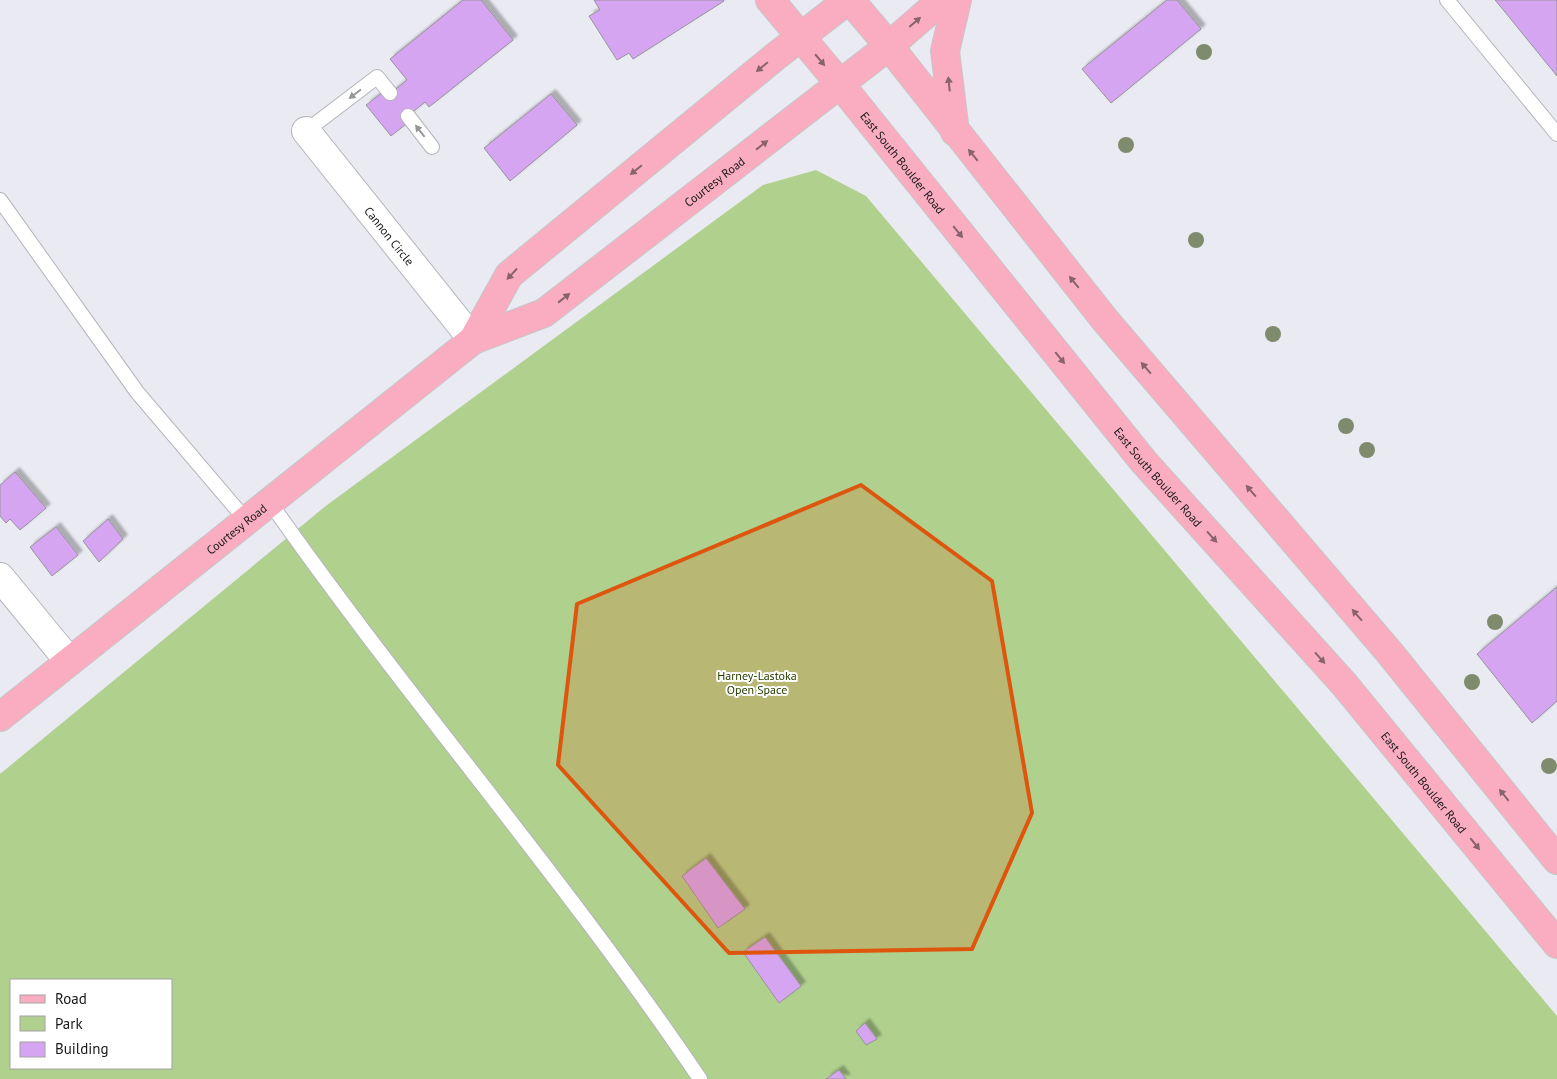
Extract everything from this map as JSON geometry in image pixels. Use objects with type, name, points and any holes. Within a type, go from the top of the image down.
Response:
[{"type":"main road","name":"East South Boulder Road","points":[[770,0],[840,84],[1144,462],[1344,684],[1557,944]]},
{"type":"main road","name":"Courtesy Road","points":[[473,340],[509,275],[800,37],[849,0]]},
{"type":"main road","points":[[849,0],[889,46],[954,132],[1104,320],[1389,652],[1557,860]]},
{"type":"main road","name":"Courtesy Road","points":[[0,717],[473,340],[544,313],[889,46],[942,0]]},
{"type":"main road","points":[[954,132],[946,51],[957,0]]},
{"type":"street","name":"Cannon Circle","points":[[306,131],[473,340]]},
{"type":"street","points":[[0,578],[69,661]]},
{"type":"lane","points":[[1447,0],[1557,134]]},
{"type":"lane","points":[[306,131],[377,77],[390,93]]},
{"type":"lane","points":[[408,116],[432,146]]},
{"type":"lane","points":[[0,200],[137,392],[245,520]]},
{"type":"lane","points":[[269,501],[332,591],[574,904],[668,1030],[700,1079]]},
{"type":"highlighted area","points":[[861,485],[992,581],[1032,813],[972,949],[729,953],[558,765],[577,604]]},
{"type":"green space","name":"Harney-Lastoka Open Space","points":[[816,170],[866,196],[1557,1016],[1557,1079],[0,1079],[0,774],[327,505],[763,185]]},
{"type":"building","points":[[463,0],[481,0],[513,40],[429,107],[425,102],[403,120],[406,124],[391,136],[366,105],[382,93],[386,97],[407,80],[390,59]]},
{"type":"building","points":[[594,0],[724,1],[633,59],[629,53],[617,60],[589,16],[600,10]]},
{"type":"building","points":[[1167,0],[1177,0],[1201,29],[1111,103],[1082,69]]},
{"type":"building","points":[[1495,0],[1557,0],[1557,76],[1505,12]]},
{"type":"building","points":[[551,94],[577,125],[510,181],[484,148]]},
{"type":"building","points":[[15,472],[46,508],[20,530],[10,519],[6,523],[0,516],[0,485]]},
{"type":"building","points":[[108,519],[123,539],[99,562],[83,541]]},
{"type":"building","points":[[56,527],[78,555],[52,576],[30,547]]},
{"type":"building","points":[[1557,587],[1557,701],[1532,723],[1477,654]]},
{"type":"building","points":[[706,858],[745,909],[718,928],[682,876]]},
{"type":"building","points":[[765,937],[801,986],[779,1003],[743,952]]},
{"type":"building","points":[[865,1023],[877,1039],[866,1045],[856,1031]]},
{"type":"building","points":[[839,1070],[846,1079],[826,1079]]}]
